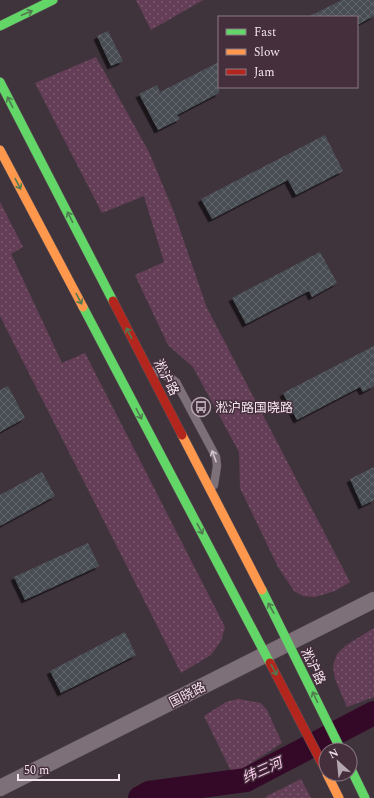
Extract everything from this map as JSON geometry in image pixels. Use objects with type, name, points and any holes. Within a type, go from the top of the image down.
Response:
[{"type":"main road","points":[[0,26],[53,0]]},
{"type":"main road","name":"淞沪路","points":[[0,82],[212,494],[337,742]]},
{"type":"main road","points":[[0,150],[318,754]]},
{"type":"main road","points":[[331,782],[339,798]]},
{"type":"main road","points":[[357,782],[365,798]]},
{"type":"street","name":"国晓路","points":[[0,788],[374,600]]},
{"type":"lane","points":[[147,367],[171,378],[176,382],[216,457],[217,466],[212,494]]},
{"type":"shaded area","points":[[136,0],[203,0],[151,30]]},
{"type":"shaded area","points":[[96,57],[149,152],[173,210],[207,308],[350,582],[335,591],[315,597],[303,596],[294,591],[278,567],[240,488],[239,452],[193,367],[168,345],[135,275],[164,262],[144,196],[102,213],[35,83]]},
{"type":"shaded area","points":[[0,202],[23,247],[11,254],[62,363],[85,353],[225,627],[221,641],[211,655],[181,673],[0,316]]},
{"type":"shaded area","points":[[374,628],[374,697],[347,707],[335,679],[333,666],[337,654],[345,646]]},
{"type":"shaded area","points":[[238,699],[261,703],[267,710],[282,743],[233,775],[204,716],[226,702]]},
{"type":"shaded area","points":[[301,779],[311,798],[265,798],[267,796]]},
{"type":"building","points":[[342,0],[374,0],[374,16],[358,24],[358,16],[310,16]]},
{"type":"building","points":[[108,31],[123,61],[111,66],[97,36]]},
{"type":"building","points":[[218,63],[219,93],[177,115],[180,119],[158,130],[139,94],[157,85],[160,92]]},
{"type":"building","points":[[325,135],[343,171],[296,195],[288,180],[212,219],[201,199]]},
{"type":"building","points":[[320,252],[337,283],[312,297],[309,291],[246,324],[232,298]]},
{"type":"building","points":[[374,346],[374,386],[363,392],[360,387],[297,420],[283,393]]},
{"type":"building","points":[[8,386],[25,418],[0,432],[0,390]]},
{"type":"building","points":[[374,467],[374,500],[362,506],[350,479]]},
{"type":"building","points":[[42,472],[55,496],[0,526],[0,495]]},
{"type":"building","points":[[88,543],[99,566],[25,600],[14,577]]},
{"type":"building","points":[[125,632],[136,655],[61,693],[50,671]]},
{"type":"waterway","name":"纬三河","points":[[140,798],[149,793],[246,780],[374,713]]},
{"type":"traffic: fast","points":[[0,26],[53,0]]},
{"type":"traffic: fast","points":[[0,82],[113,301]]},
{"type":"traffic: fast","points":[[83,307],[270,663]]},
{"type":"traffic: fast","points":[[262,590],[337,742]]},
{"type":"traffic: fast","points":[[357,782],[365,798]]},
{"type":"traffic: slow","points":[[0,150],[83,307]]},
{"type":"traffic: slow","points":[[182,435],[262,590]]},
{"type":"traffic: slow","points":[[331,782],[339,798]]},
{"type":"traffic: jam","points":[[113,301],[182,435]]},
{"type":"traffic: jam","points":[[270,663],[318,756]]},
{"type":"place","name":"淞沪路国晓路","points":[[201,407]]}]
